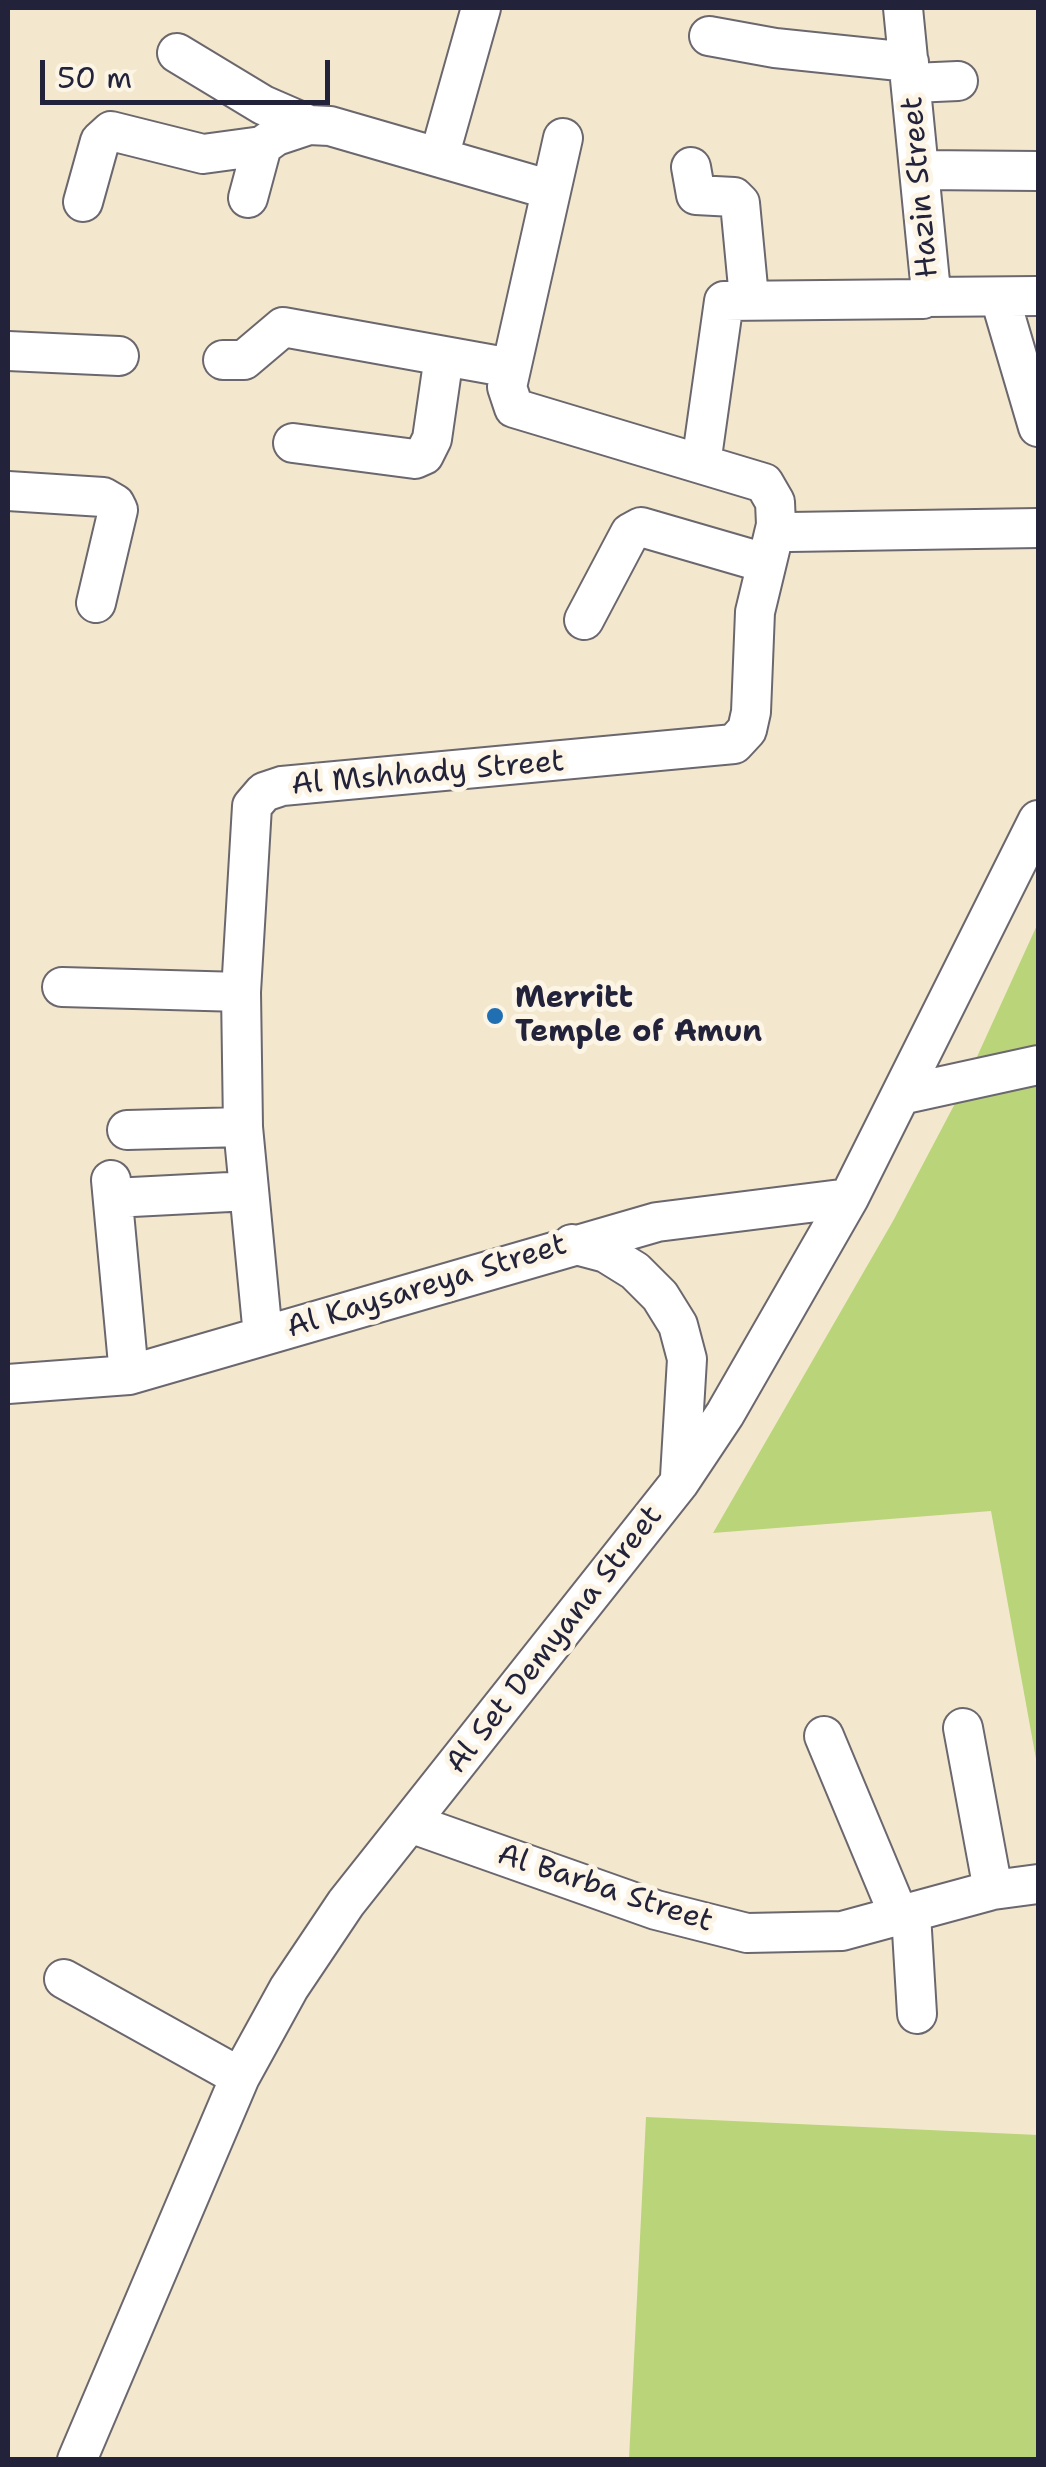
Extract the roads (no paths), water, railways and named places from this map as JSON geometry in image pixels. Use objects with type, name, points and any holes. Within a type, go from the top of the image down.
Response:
[{"type":"street","points":[[439,158],[482,8]]},
{"type":"street","name":"Hazin Street","points":[[700,280],[748,294],[928,297],[931,286],[903,8]]},
{"type":"street","points":[[710,36],[958,81]]},
{"type":"street","points":[[177,54],[263,105],[310,126]]},
{"type":"street","points":[[83,202],[100,140],[111,131],[204,154],[262,146],[276,136],[310,126],[330,126],[551,190]]},
{"type":"street","points":[[563,138],[507,387],[514,408],[764,483],[772,491],[776,525],[790,532],[1038,528]]},
{"type":"street","points":[[248,198],[262,146]]},
{"type":"street","points":[[691,167],[696,195],[734,197],[740,204],[748,294],[730,298],[720,308],[701,464]]},
{"type":"street","points":[[920,170],[1038,172]]},
{"type":"street","points":[[928,297],[1038,296]]},
{"type":"street","points":[[1000,298],[1038,427]]},
{"type":"street","points":[[222,360],[244,360],[284,326],[511,368]]},
{"type":"street","points":[[8,352],[119,356]]},
{"type":"street","points":[[293,443],[416,459],[424,455],[430,448],[444,356]]},
{"type":"street","points":[[10,500],[103,496],[114,504],[118,510],[96,603]]},
{"type":"street","name":"Al Mshhady Street","points":[[263,1336],[243,1126],[241,992],[252,806],[264,792],[282,786],[734,744],[747,730],[751,712],[750,662],[765,563],[776,525]]},
{"type":"street","points":[[584,620],[630,533],[641,528],[765,563]]},
{"type":"street","name":"Al Set Demyana Street","points":[[77,2460],[240,2077],[289,1988],[346,1903],[679,1484],[768,1344],[848,1198],[1038,820]]},
{"type":"street","points":[[62,988],[241,992]]},
{"type":"street","points":[[901,1095],[1038,1065]]},
{"type":"street","points":[[127,1130],[243,1126]]},
{"type":"street","points":[[129,1375],[112,1189],[249,1191]]},
{"type":"street","name":"Al Kaysareya Street","points":[[8,1384],[129,1375],[657,1222],[848,1198]]},
{"type":"street","points":[[572,1244],[606,1253],[636,1271],[660,1296],[678,1326],[687,1359],[679,1484]]},
{"type":"street","points":[[963,1728],[992,1890]]},
{"type":"street","points":[[824,1736],[905,1916],[917,2014]]},
{"type":"street","name":"Al Barba Street","points":[[410,1823],[701,1924],[794,1935],[905,1916],[992,1890],[1038,1884]]},
{"type":"street","points":[[64,1979],[240,2077]]},
{"type":"place","name":"Merritt Temple of Amun","points":[[495,1016]]}]
